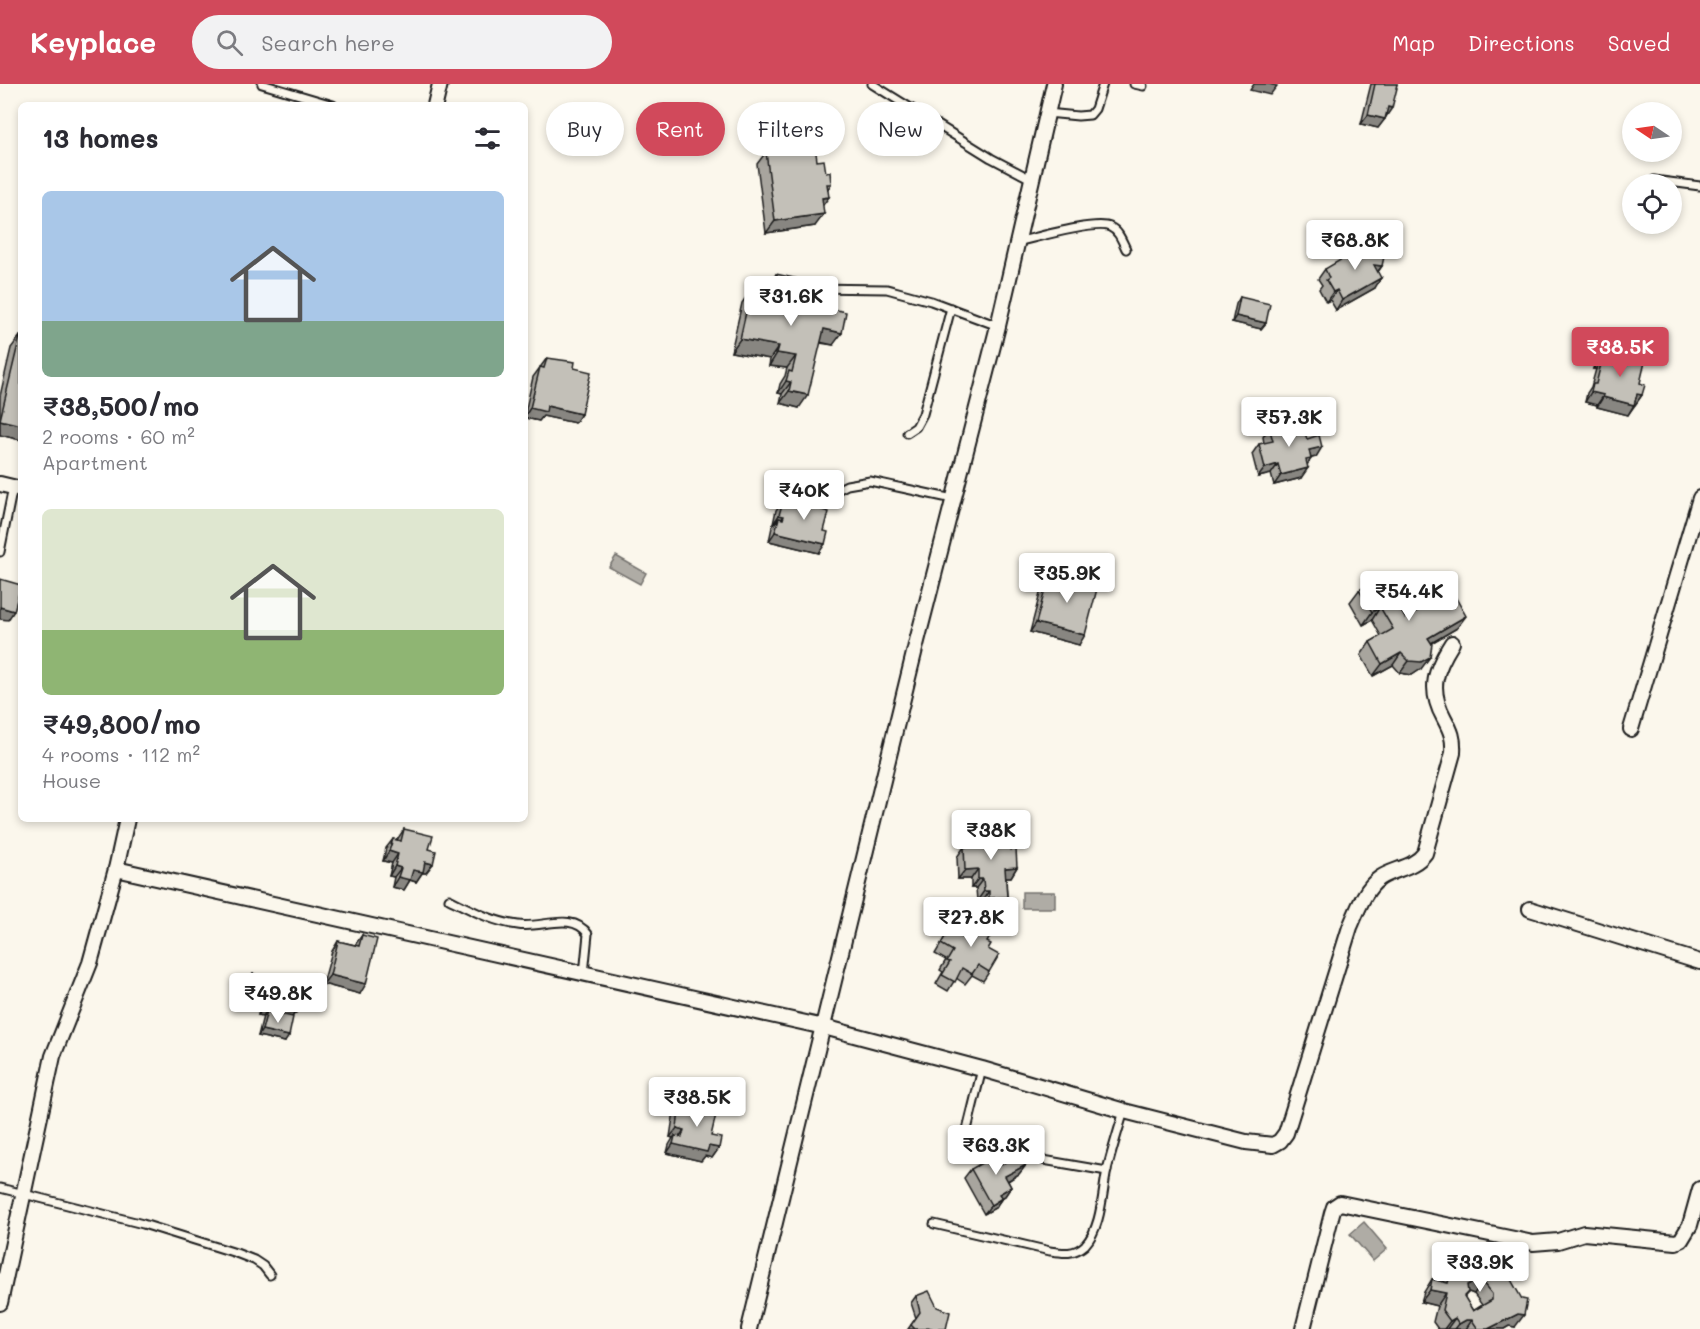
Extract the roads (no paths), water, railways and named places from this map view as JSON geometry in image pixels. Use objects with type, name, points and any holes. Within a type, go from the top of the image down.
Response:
[{"type":"street","points":[[436,102],[440,84]]},
{"type":"street","points":[[749,1329],[953,499],[998,326],[1054,84]]},
{"type":"street","points":[[1631,729],[1700,498]]},
{"type":"street","points":[[116,869],[824,1027],[982,1069],[1124,1111],[1260,1145],[1273,1145],[1280,1141],[1286,1133],[1357,911],[1373,884],[1381,877],[1405,869],[1425,853],[1453,753],[1454,737],[1434,692],[1442,660],[1452,644]]},
{"type":"street","points":[[0,1303],[53,1056],[90,963],[126,822]]},
{"type":"street","points":[[1530,909],[1700,962]]},
{"type":"street","points":[[1303,1329],[1332,1213],[1334,1207],[1340,1203],[1533,1243],[1544,1244],[1584,1233],[1676,1242],[1681,1240],[1690,1225],[1700,1189]]},
{"type":"lane","points":[[262,84],[323,102]]},
{"type":"lane","points":[[872,84],[991,158],[1031,179]]},
{"type":"lane","points":[[1047,113],[1090,115],[1095,109],[1103,84]]},
{"type":"lane","points":[[1134,84],[1143,86]]},
{"type":"lane","points":[[1682,184],[1700,186]]},
{"type":"lane","points":[[1017,242],[1060,231],[1106,225],[1116,231],[1126,249]]},
{"type":"lane","points":[[808,288],[887,289],[904,292],[998,326]]},
{"type":"lane","points":[[907,433],[916,427],[923,414],[951,309]]},
{"type":"lane","points":[[825,496],[847,485],[870,482],[953,499]]},
{"type":"lane","points":[[0,552],[11,487]]},
{"type":"lane","points":[[449,898],[480,915],[500,922],[521,926],[565,921],[576,923],[588,934],[584,974]]},
{"type":"lane","points":[[982,1069],[966,1136],[972,1146],[1107,1171]]},
{"type":"lane","points":[[934,1224],[1068,1254],[1086,1244],[1096,1225],[1107,1171],[1124,1111]]},
{"type":"lane","points":[[0,1188],[143,1224],[236,1253],[254,1260],[270,1275]]}]
